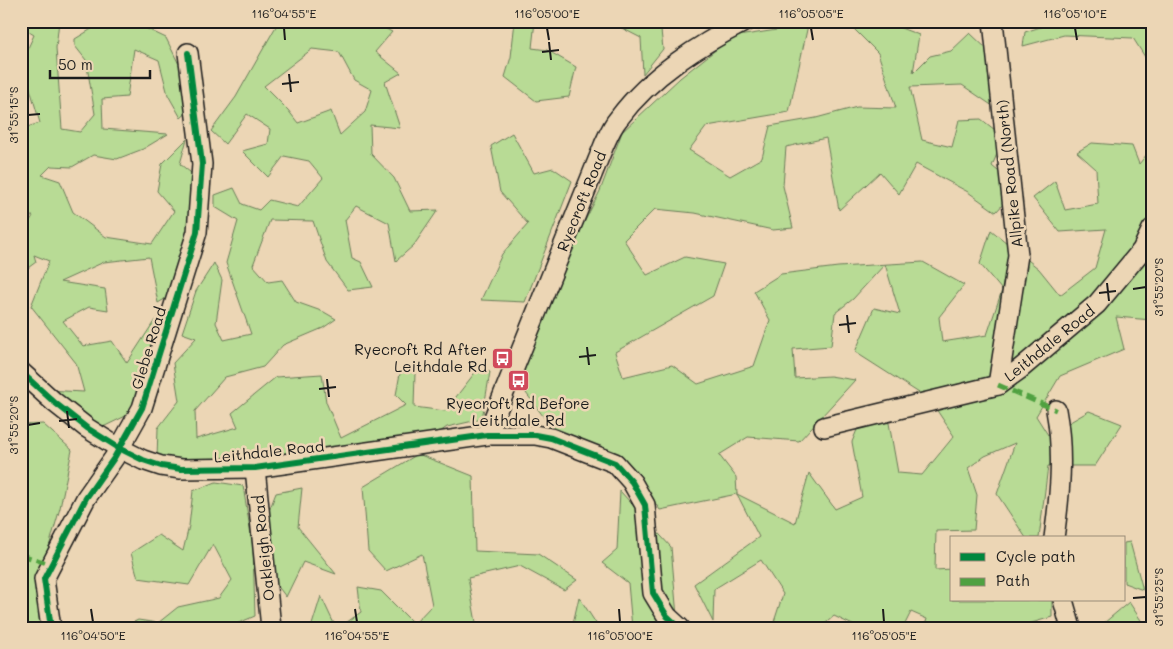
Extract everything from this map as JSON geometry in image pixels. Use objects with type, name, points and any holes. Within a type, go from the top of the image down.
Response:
[{"type":"street","name":"Ryecroft Road","points":[[487,435],[604,145],[617,120],[632,102],[673,66],[696,49],[746,21]]},
{"type":"street","name":"Allpike Road (North)","points":[[993,21],[1018,255],[998,385]]},
{"type":"street","name":"Glebe Road","points":[[51,628],[44,580],[86,498],[119,448],[142,408],[197,232],[202,164],[188,53]]},
{"type":"street","name":"Leithdale Road","points":[[824,427],[998,385],[1020,369],[1097,304],[1142,250],[1152,229]]},
{"type":"street","name":"Leithdale Road","points":[[21,372],[54,402],[87,428],[119,448],[143,460],[161,466],[181,469],[255,468],[487,435],[535,434],[551,438],[615,463],[632,482],[646,505],[653,593],[666,616],[680,628]]},
{"type":"street","points":[[1054,536],[1060,494],[1061,432],[1056,410]]},
{"type":"street","name":"Oakleigh Road","points":[[255,468],[271,628]]},
{"type":"street","points":[[1064,602],[1071,628]]},
{"type":"green space","points":[[21,21],[59,21],[56,48],[62,129],[80,132],[95,114],[86,60],[75,46],[75,39],[103,22],[143,27],[166,38],[198,103],[181,118],[168,95],[159,60],[134,49],[127,97],[102,99],[103,129],[168,134],[143,149],[117,159],[93,155],[72,167],[51,166],[42,175],[60,181],[73,212],[106,237],[152,244],[174,211],[157,191],[162,164],[187,139],[180,164],[201,181],[190,284],[158,303],[149,257],[104,262],[60,282],[105,289],[108,310],[89,307],[63,321],[83,346],[112,341],[127,363],[155,320],[174,306],[138,410],[101,428],[46,390],[84,392],[76,363],[31,306],[49,261],[34,255],[36,262],[21,273],[21,235],[33,216],[21,217],[21,132],[27,127],[40,123],[22,61],[34,35],[21,27]]},
{"type":"green space","points":[[279,21],[371,21],[392,32],[375,52],[401,73],[385,82],[400,128],[370,125],[371,154],[394,178],[410,211],[438,210],[414,245],[396,261],[389,223],[356,206],[345,220],[352,258],[361,262],[373,287],[348,290],[327,262],[313,221],[270,220],[253,265],[268,282],[282,280],[296,302],[324,312],[336,319],[323,328],[283,345],[263,367],[225,377],[195,411],[196,439],[238,427],[232,413],[276,377],[322,374],[326,402],[341,438],[406,405],[396,395],[401,368],[415,373],[414,407],[445,411],[477,370],[490,372],[482,419],[447,427],[434,436],[277,460],[240,454],[204,465],[157,458],[158,428],[179,401],[173,363],[196,338],[182,333],[196,291],[214,263],[222,280],[216,323],[224,340],[251,334],[226,263],[238,221],[215,207],[215,195],[234,188],[242,204],[259,210],[269,200],[298,207],[323,178],[309,161],[284,156],[268,177],[242,151],[268,144],[270,129],[247,114],[225,144],[211,131],[236,97]],"holes":[[[312,49],[339,52],[354,80],[372,90],[365,112],[340,135],[331,111],[298,123],[264,86]]]},
{"type":"green space","points":[[515,21],[535,21],[532,48],[547,50],[576,67],[569,97],[536,101],[505,77],[511,57]]},
{"type":"green space","points":[[608,21],[660,21],[663,49],[643,74],[641,38]]},
{"type":"green space","points":[[875,21],[883,21],[919,35],[913,73],[930,56],[951,51],[970,33],[989,51],[1003,113],[962,85],[910,87],[922,140],[952,147],[959,120],[981,119],[1004,137],[992,166],[1018,188],[996,212],[968,192],[916,164],[899,194],[880,172],[839,210],[826,138],[786,147],[783,186],[793,228],[773,230],[695,213],[655,209],[624,240],[647,275],[685,257],[724,264],[713,296],[615,352],[623,377],[672,365],[698,384],[754,366],[770,320],[754,291],[781,274],[838,267],[885,264],[853,299],[835,313],[831,346],[793,349],[795,378],[830,376],[855,380],[799,441],[748,437],[719,455],[736,477],[737,494],[660,510],[626,462],[580,439],[550,433],[546,420],[526,393],[521,331],[539,312],[600,191],[622,132],[680,78],[732,37],[808,25],[789,112],[707,126],[689,150],[730,176],[762,158],[770,126],[816,118],[857,107],[896,108],[878,53],[854,29]]},
{"type":"green space","points":[[1059,21],[1152,21],[1152,68],[1133,38],[1064,35],[1023,46],[1025,32]]},
{"type":"green space","points":[[512,133],[534,173],[553,168],[572,181],[525,302],[481,300],[502,254],[528,224],[500,192],[491,146]]},
{"type":"green space","points":[[1092,143],[1132,146],[1139,164],[1152,148],[1152,320],[1116,317],[1124,349],[1060,376],[1036,416],[1048,435],[1089,411],[1122,424],[1095,466],[1048,466],[1039,536],[1025,536],[997,494],[1015,443],[985,456],[968,468],[977,495],[974,530],[936,531],[935,570],[950,569],[950,602],[1052,602],[1052,617],[1014,628],[924,628],[927,619],[911,612],[903,628],[859,628],[834,616],[820,628],[772,628],[783,594],[761,560],[714,589],[713,622],[694,584],[759,537],[737,494],[795,523],[809,473],[835,509],[862,497],[852,442],[865,410],[889,423],[898,473],[922,475],[954,436],[930,400],[855,352],[874,308],[900,314],[885,264],[923,262],[964,285],[939,317],[942,342],[987,335],[1002,290],[980,264],[991,230],[1039,269],[1060,295],[1095,268],[1106,229],[1060,232],[1033,198],[1055,181],[1065,210],[1098,204],[1096,169],[1077,152]]},
{"type":"green space","points":[[43,424],[72,450],[60,508],[37,589],[40,628],[21,628],[21,425]]},
{"type":"green space","points":[[418,454],[473,476],[475,551],[538,554],[577,580],[564,590],[520,566],[468,578],[477,628],[339,628],[361,612],[358,587],[381,591],[414,624],[432,605],[422,554],[386,571],[368,551],[363,487]]},
{"type":"green space","points":[[216,482],[243,486],[253,547],[255,616],[227,628],[122,628],[138,620],[158,623],[178,607],[219,598],[232,580],[213,544],[189,585],[138,578],[131,553],[159,535],[183,551],[189,526],[193,491]]},
{"type":"green space","points":[[302,488],[298,527],[336,574],[303,562],[286,597],[264,568],[265,521],[276,493]]},
{"type":"green space","points":[[620,491],[671,547],[678,628],[632,628],[628,583],[602,563],[617,550]]},
{"type":"green space","points":[[1130,542],[1143,590],[1126,584],[1126,543]]},
{"type":"green space","points":[[321,596],[336,628],[311,628]]},
{"type":"green space","points":[[579,597],[599,628],[572,628]]},
{"type":"green space","points":[[1129,602],[1146,628],[1098,628]]},
{"type":"marked path","points":[[998,385],[1056,410]]},
{"type":"marked path","points":[[21,555],[50,564]]},
{"type":"cycle path","points":[[51,628],[44,579],[86,498],[114,458],[142,408],[197,232],[202,164],[188,53]]},
{"type":"cycle path","points":[[21,372],[54,402],[87,428],[119,448],[143,460],[161,466],[181,469],[255,468],[487,435],[535,435],[551,438],[615,463],[632,482],[645,505],[653,593],[667,616],[680,628]]},
{"type":"place","name":"Ryecroft Rd After Leithdale Rd","points":[[503,358]]},
{"type":"place","name":"Ryecroft Rd Before Leithdale Rd","points":[[518,380]]}]
